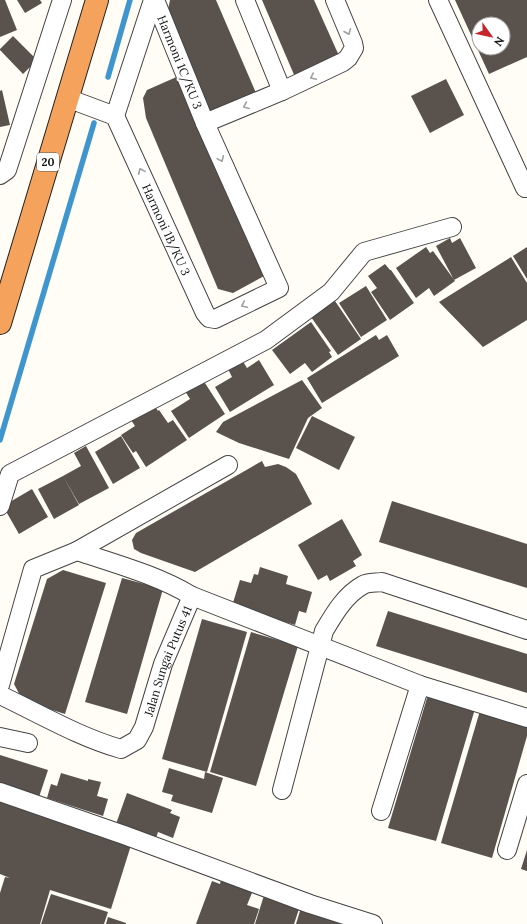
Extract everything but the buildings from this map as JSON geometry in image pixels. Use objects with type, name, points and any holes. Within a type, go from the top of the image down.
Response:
[{"type":"highway","name":"20","points":[[0,323],[97,0]]},
{"type":"street","points":[[0,175],[7,170],[62,0]]},
{"type":"street","points":[[67,98],[116,116],[154,0]]},
{"type":"street","name":"Harmoni 1C/KU 3","points":[[154,0],[205,123],[279,288]]},
{"type":"street","points":[[245,0],[282,91]]},
{"type":"street","points":[[205,123],[282,91],[343,62],[354,48],[335,0]]},
{"type":"street","points":[[438,0],[525,188]]},
{"type":"street","name":"Harmoni 1B/KU 3","points":[[116,116],[205,313],[209,318],[215,319],[279,288]]},
{"type":"street","points":[[0,506],[10,474],[266,340],[331,292],[364,252],[452,227]]},
{"type":"street","points":[[0,685],[33,569],[77,550],[228,465]]},
{"type":"street","points":[[77,550],[169,584],[192,596],[420,685],[527,718]]},
{"type":"street","points":[[282,790],[324,631],[334,614],[347,597],[364,584],[382,582],[527,630]]},
{"type":"street","name":"Jalan Sungai Putus 41","points":[[0,694],[76,732],[121,749],[137,740],[144,726],[163,664],[192,596]]},
{"type":"street","points":[[381,811],[420,685]]},
{"type":"street","points":[[0,737],[28,743]]},
{"type":"street","points":[[507,850],[527,784]]},
{"type":"street","points":[[0,792],[124,835],[310,904],[373,924]]},
{"type":"waterway","points":[[108,77],[130,0]]},
{"type":"waterway","points":[[0,440],[94,123]]}]
